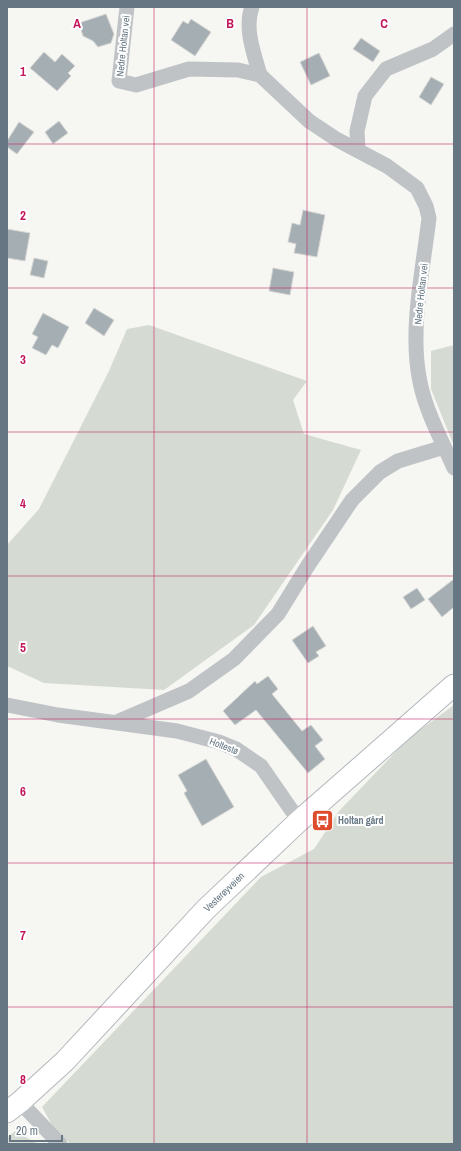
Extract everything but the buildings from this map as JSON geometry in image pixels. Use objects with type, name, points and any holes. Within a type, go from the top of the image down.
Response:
[{"type":"main road","name":"Vesterøyveien","points":[[14,1107],[65,1061],[206,909],[300,821],[454,685]]},
{"type":"street","name":"Nedre Holtan vei","points":[[127,7],[119,80],[136,85],[189,69],[238,70],[260,75],[309,121],[387,166],[417,188],[426,206],[429,218],[418,316],[417,357],[420,382],[427,406],[454,468]]},
{"type":"street","points":[[252,7],[248,16],[252,46],[260,75]]},
{"type":"street","points":[[358,150],[357,131],[365,96],[386,69],[433,49],[454,34]]},
{"type":"street","points":[[117,722],[189,691],[234,659],[278,614],[307,566],[352,500],[380,472],[398,461],[444,447]]},
{"type":"street","name":"Holtestø","points":[[7,705],[58,715],[177,731],[219,742],[236,749],[261,766],[300,821]]},
{"type":"street","points":[[14,1107],[60,1144]]},
{"type":"shaded area","points":[[149,325],[307,381],[293,400],[304,434],[361,450],[333,510],[254,625],[164,690],[44,683],[7,666],[7,545],[39,509],[109,371],[127,329]]},
{"type":"shaded area","points":[[454,345],[454,446],[431,389],[431,351]]},
{"type":"shaded area","points":[[454,705],[454,1144],[70,1144],[52,1125],[42,1107],[261,877],[314,849],[339,811],[409,738]]},
{"type":"shaded area","points":[[15,1131],[38,1144],[7,1144],[7,1138]]},
{"type":"place","name":"Holtan gård","points":[[323,820]]}]
